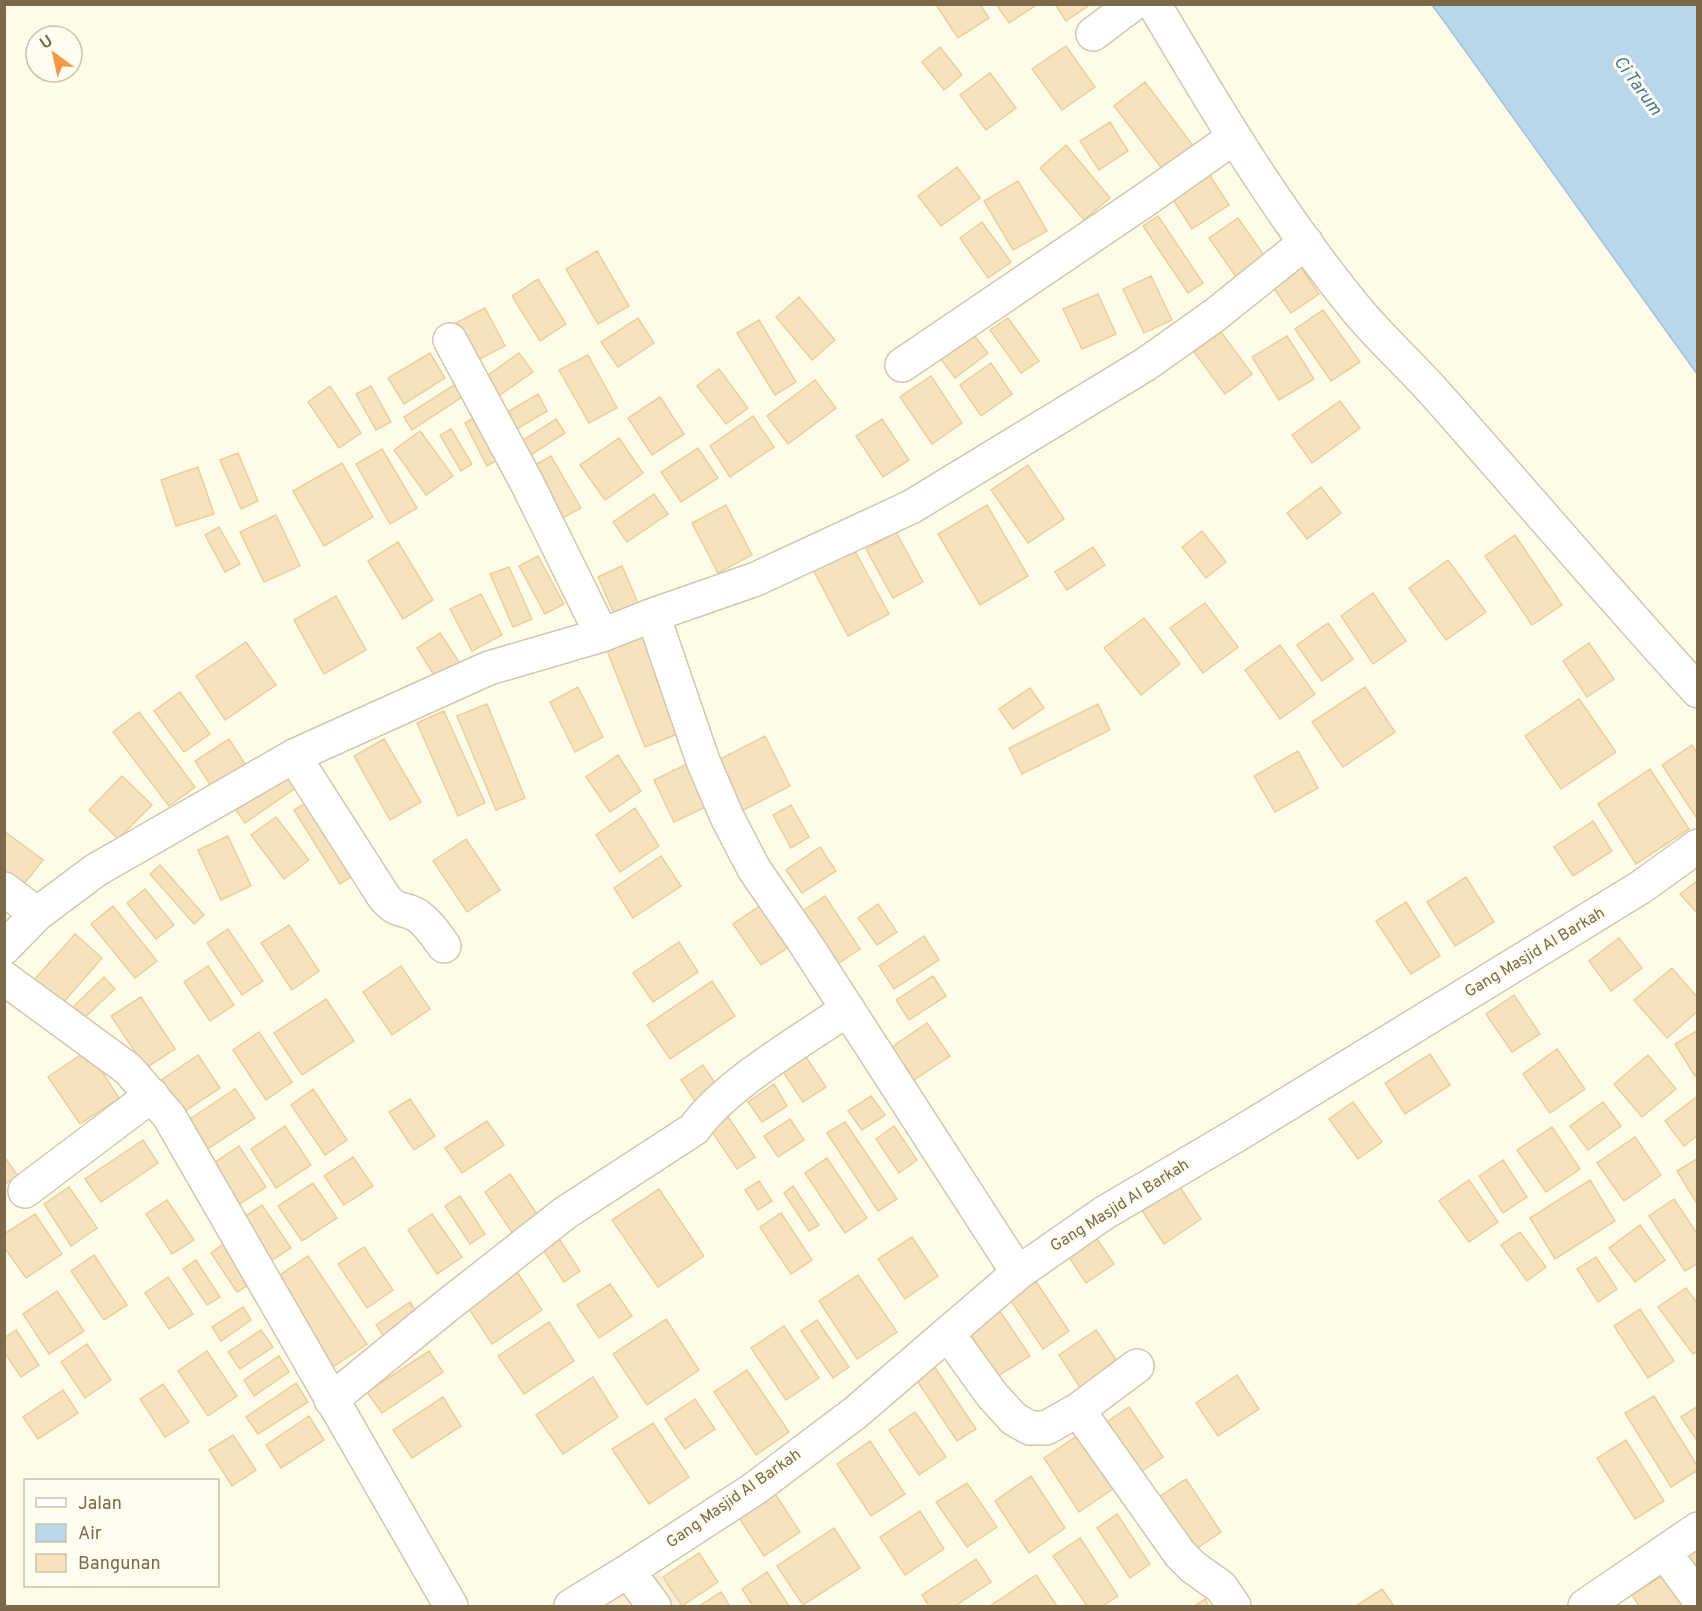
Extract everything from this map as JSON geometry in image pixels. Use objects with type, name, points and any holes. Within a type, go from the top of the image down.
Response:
[{"type":"street","points":[[1093,34],[1133,4]]},
{"type":"street","points":[[1154,4],[1233,138],[1357,310],[1433,392],[1606,591],[1698,691]]},
{"type":"street","points":[[902,365],[1233,138]]},
{"type":"street","points":[[4,948],[37,914],[96,870],[294,756],[489,669],[602,635],[756,579],[911,507],[1146,364],[1215,315],[1306,242]]},
{"type":"street","points":[[450,340],[526,483],[602,635]]},
{"type":"street","points":[[653,615],[703,761],[727,817],[754,869],[848,1009],[1018,1272]]},
{"type":"street","points":[[294,756],[391,906],[420,918],[444,946]]},
{"type":"street","name":"Gang Masjid Al Barkah","points":[[571,1606],[754,1489],[855,1413],[1018,1272],[1104,1213],[1240,1133],[1641,888],[1698,846]]},
{"type":"street","points":[[4,890],[37,914]]},
{"type":"street","points":[[4,978],[128,1069],[169,1116],[451,1606]]},
{"type":"street","points":[[331,1400],[565,1213],[694,1129],[705,1114],[752,1075],[848,1009]]},
{"type":"street","points":[[25,1191],[152,1095]]},
{"type":"street","points":[[948,1334],[992,1395],[1014,1419],[1030,1428],[1046,1428],[1078,1410],[1137,1366]]},
{"type":"street","points":[[1078,1410],[1180,1554],[1193,1567],[1221,1587],[1234,1606]]},
{"type":"street","points":[[1585,1606],[1698,1529]]},
{"type":"street","points":[[1665,1553],[1698,1598]]},
{"type":"street","points":[[628,1571],[654,1606]]},
{"type":"shaded area","points":[[650,1559],[681,1606],[546,1606]]},
{"type":"water","name":"Ci Tarum","points":[[1432,5],[1697,5],[1697,374],[1446,24]]},
{"type":"building","points":[[939,4],[980,4],[989,18],[958,38],[937,6]]},
{"type":"building","points":[[996,4],[1034,4],[1035,6],[1009,23]]},
{"type":"building","points":[[1055,4],[1091,4],[1066,21]]},
{"type":"building","points":[[1066,46],[1095,87],[1062,110],[1032,69]]},
{"type":"building","points":[[940,47],[962,75],[944,90],[922,62]]},
{"type":"building","points":[[990,73],[1016,108],[986,130],[960,95]]},
{"type":"building","points":[[1145,82],[1197,151],[1166,174],[1114,106]]},
{"type":"building","points":[[1110,122],[1128,151],[1099,170],[1080,141]]},
{"type":"building","points":[[1066,145],[1110,198],[1084,220],[1040,168]]},
{"type":"building","points":[[957,167],[980,198],[941,226],[918,196]]},
{"type":"building","points":[[1207,171],[1229,205],[1192,229],[1170,195]]},
{"type":"building","points":[[1018,181],[1047,231],[1013,250],[984,201]]},
{"type":"building","points":[[1158,216],[1203,283],[1188,293],[1143,226]]},
{"type":"building","points":[[1238,218],[1270,264],[1241,284],[1209,238]]},
{"type":"building","points":[[982,222],[1011,262],[988,278],[960,238]]},
{"type":"building","points":[[597,251],[629,306],[598,324],[566,269]]},
{"type":"building","points":[[1298,263],[1319,294],[1291,313],[1270,283]]},
{"type":"building","points":[[1151,276],[1172,320],[1144,333],[1123,289]]},
{"type":"building","points":[[538,279],[566,324],[540,341],[512,296]]},
{"type":"building","points":[[1098,294],[1116,334],[1082,349],[1063,309]]},
{"type":"building","points":[[799,297],[835,340],[812,360],[776,317]]},
{"type":"building","points":[[485,308],[505,346],[472,363],[452,325]]},
{"type":"building","points":[[1323,310],[1360,362],[1331,381],[1295,329]]},
{"type":"building","points":[[638,318],[654,343],[618,367],[601,342]]},
{"type":"building","points":[[1008,318],[1039,361],[1021,373],[990,330]]},
{"type":"building","points":[[759,320],[796,382],[775,395],[737,333]]},
{"type":"building","points":[[970,330],[988,353],[955,378],[937,354]]},
{"type":"building","points":[[1221,332],[1252,374],[1225,394],[1194,352]]},
{"type":"building","points":[[1287,336],[1314,379],[1279,400],[1252,357]]},
{"type":"building","points":[[430,353],[445,378],[404,404],[388,378]]},
{"type":"building","points":[[519,353],[533,372],[490,402],[477,383]]},
{"type":"building","points":[[588,355],[617,408],[589,423],[559,370]]},
{"type":"building","points":[[991,363],[1012,394],[981,416],[960,385]]},
{"type":"building","points":[[719,369],[748,408],[726,424],[697,386]]},
{"type":"building","points":[[931,376],[962,423],[932,444],[900,397]]},
{"type":"building","points":[[815,380],[836,408],[788,444],[767,416]]},
{"type":"building","points":[[454,385],[462,397],[412,430],[404,417]]},
{"type":"building","points":[[330,386],[361,433],[339,448],[308,402]]},
{"type":"building","points":[[371,386],[391,422],[376,430],[356,394]]},
{"type":"building","points":[[538,394],[547,411],[507,435],[497,418]]},
{"type":"building","points":[[660,397],[684,434],[652,455],[628,418]]},
{"type":"building","points":[[1340,401],[1360,428],[1312,463],[1292,435]]},
{"type":"building","points":[[479,415],[501,458],[487,466],[465,423]]},
{"type":"building","points":[[753,416],[774,447],[730,477],[710,446]]},
{"type":"building","points":[[556,419],[565,433],[523,460],[514,446]]},
{"type":"building","points":[[882,419],[909,460],[883,477],[856,436]]},
{"type":"building","points":[[451,429],[472,464],[461,471],[440,435]]},
{"type":"building","points":[[420,431],[453,476],[426,495],[394,450]]},
{"type":"building","points":[[619,438],[643,473],[605,500],[580,465]]},
{"type":"building","points":[[698,448],[718,478],[681,502],[661,472]]},
{"type":"building","points":[[382,449],[417,508],[390,524],[356,464]]},
{"type":"building","points":[[238,453],[258,501],[241,509],[220,460]]},
{"type":"building","points":[[551,456],[581,508],[555,522],[526,470]]},
{"type":"building","points":[[342,463],[373,517],[324,546],[293,491]]},
{"type":"building","points":[[1028,465],[1064,519],[1028,543],[991,490]]},
{"type":"building","points":[[198,467],[214,514],[176,526],[161,480]]},
{"type":"building","points":[[1321,487],[1341,513],[1307,539],[1287,513]]},
{"type":"building","points":[[654,494],[668,514],[627,542],[613,522]]},
{"type":"building","points":[[726,505],[752,555],[718,573],[692,523]]},
{"type":"building","points":[[987,505],[1028,576],[980,605],[938,534]]},
{"type":"building","points":[[276,515],[300,566],[264,582],[240,532]]},
{"type":"building","points":[[219,527],[240,564],[225,572],[205,535]]},
{"type":"building","points":[[1202,531],[1226,562],[1206,578],[1182,547]]},
{"type":"building","points":[[896,532],[923,582],[893,598],[866,549]]},
{"type":"building","points":[[1515,535],[1562,605],[1532,625],[1485,556]]},
{"type":"building","points":[[848,538],[889,614],[848,636],[808,560]]},
{"type":"building","points":[[398,542],[433,600],[403,619],[368,561]]},
{"type":"building","points":[[1093,547],[1105,565],[1067,590],[1055,572]]},
{"type":"building","points":[[538,556],[564,604],[545,614],[519,566]]},
{"type":"building","points":[[1448,560],[1486,612],[1446,640],[1409,588]]},
{"type":"building","points":[[622,566],[639,605],[615,616],[598,577]]},
{"type":"building","points":[[509,567],[532,619],[513,627],[490,574]]},
{"type":"building","points":[[1373,593],[1406,641],[1373,664],[1341,616]]},
{"type":"building","points":[[481,594],[502,635],[472,651],[450,609]]},
{"type":"building","points":[[336,596],[366,650],[324,674],[294,620]]},
{"type":"building","points":[[1205,603],[1238,647],[1203,673],[1170,628]]},
{"type":"building","points":[[1144,618],[1180,664],[1141,695],[1104,648]]},
{"type":"building","points":[[1328,623],[1353,659],[1322,681],[1297,645]]},
{"type":"building","points":[[651,630],[690,729],[645,747],[606,648]]},
{"type":"building","points":[[440,633],[461,665],[437,680],[417,648]]},
{"type":"building","points":[[246,642],[276,685],[225,720],[196,676]]},
{"type":"building","points":[[1589,643],[1614,679],[1587,697],[1563,661]]},
{"type":"building","points":[[1280,645],[1315,694],[1280,719],[1245,670]]},
{"type":"building","points":[[578,687],[603,737],[575,752],[550,702]]},
{"type":"building","points":[[1365,687],[1395,732],[1343,767],[1312,722]]},
{"type":"building","points":[[1030,688],[1044,708],[1013,729],[999,709]]},
{"type":"building","points":[[180,692],[210,734],[184,752],[154,711]]},
{"type":"building","points":[[1579,699],[1616,752],[1561,789],[1525,736]]},
{"type":"building","points":[[487,704],[525,798],[496,810],[457,716]]},
{"type":"building","points":[[1098,704],[1110,730],[1022,774],[1009,748]]},
{"type":"building","points":[[444,711],[485,803],[458,816],[417,723]]},
{"type":"building","points":[[139,712],[195,787],[169,806],[113,732]]},
{"type":"building","points":[[765,736],[790,786],[732,816],[707,766]]},
{"type":"building","points":[[229,739],[247,767],[213,789],[195,761]]},
{"type":"building","points":[[384,739],[421,802],[390,820],[354,756]]},
{"type":"building","points":[[1692,745],[1698,754],[1698,820],[1662,765]]},
{"type":"building","points":[[1298,751],[1318,788],[1275,812],[1254,776]]},
{"type":"building","points":[[618,755],[641,791],[610,812],[586,777]]},
{"type":"building","points":[[290,763],[304,782],[245,823],[232,804]]},
{"type":"building","points":[[689,763],[708,806],[674,822],[654,780]]},
{"type":"building","points":[[1650,769],[1689,829],[1636,864],[1598,804]]},
{"type":"building","points":[[122,776],[152,805],[118,839],[89,810]]},
{"type":"building","points":[[314,798],[360,871],[340,884],[294,810]]},
{"type":"building","points":[[791,805],[809,837],[791,848],[773,815]]},
{"type":"building","points":[[635,808],[659,846],[620,872],[596,835]]},
{"type":"building","points":[[276,817],[309,860],[284,879],[251,835]]},
{"type":"building","points":[[1593,821],[1612,851],[1573,876],[1554,847]]},
{"type":"building","points":[[4,831],[43,860],[21,888],[4,875]]},
{"type":"building","points":[[228,836],[251,886],[221,900],[198,850]]},
{"type":"building","points":[[466,839],[500,890],[467,912],[433,861]]},
{"type":"building","points":[[820,847],[836,871],[802,893],[786,870]]},
{"type":"building","points":[[661,856],[681,886],[633,918],[614,888]]},
{"type":"building","points":[[160,865],[204,915],[194,924],[150,874]]},
{"type":"building","points":[[1466,877],[1494,922],[1455,946],[1427,902]]},
{"type":"building","points":[[1698,880],[1698,914],[1680,894]]},
{"type":"building","points":[[145,889],[174,925],[156,939],[127,903]]},
{"type":"building","points":[[825,896],[860,949],[836,965],[801,912]]},
{"type":"building","points":[[1406,902],[1440,956],[1411,974],[1376,921]]},
{"type":"building","points":[[764,903],[792,945],[761,965],[733,924]]},
{"type":"building","points":[[878,904],[897,932],[877,945],[858,918]]},
{"type":"building","points":[[113,906],[157,961],[135,978],[91,924]]},
{"type":"building","points":[[289,925],[319,971],[292,990],[261,943]]},
{"type":"building","points":[[228,929],[263,981],[242,995],[207,943]]},
{"type":"building","points":[[75,934],[102,958],[62,1004],[34,980]]},
{"type":"building","points":[[924,936],[939,960],[894,989],[879,966]]},
{"type":"building","points":[[1619,938],[1642,968],[1611,991],[1589,961]]},
{"type":"building","points":[[679,942],[698,972],[653,1002],[633,973]]},
{"type":"building","points":[[208,966],[234,1005],[210,1021],[184,982]]},
{"type":"building","points":[[401,966],[430,1009],[392,1035],[363,992]]},
{"type":"building","points":[[1672,968],[1698,998],[1698,1011],[1667,1038],[1634,1000]]},
{"type":"building","points":[[933,976],[946,996],[909,1020],[896,1000]]},
{"type":"building","points":[[104,977],[115,989],[83,1019],[72,1008]]},
{"type":"building","points":[[712,981],[735,1016],[670,1059],[647,1025]]},
{"type":"building","points":[[1514,995],[1540,1034],[1512,1052],[1486,1014]]},
{"type":"building","points":[[141,997],[175,1049],[146,1068],[111,1016]]},
{"type":"building","points":[[326,999],[354,1041],[302,1075],[274,1033]]},
{"type":"building","points":[[927,1023],[950,1056],[911,1082],[889,1049]]},
{"type":"building","points":[[1698,1030],[1698,1075],[1695,1076],[1675,1044]]},
{"type":"building","points":[[259,1032],[292,1082],[266,1100],[233,1050]]},
{"type":"building","points":[[800,1048],[826,1087],[803,1102],[777,1063]]},
{"type":"building","points":[[1557,1049],[1585,1089],[1550,1113],[1523,1074]]},
{"type":"building","points":[[88,1050],[119,1098],[80,1124],[48,1077]]},
{"type":"building","points":[[1430,1054],[1450,1085],[1405,1114],[1385,1083]]},
{"type":"building","points":[[198,1055],[220,1088],[182,1113],[160,1081]]},
{"type":"building","points":[[1648,1055],[1676,1089],[1642,1117],[1614,1084]]},
{"type":"building","points":[[703,1065],[717,1086],[695,1101],[681,1080]]},
{"type":"building","points":[[774,1084],[787,1106],[762,1122],[748,1102]]},
{"type":"building","points":[[235,1089],[255,1118],[203,1152],[184,1123]]},
{"type":"building","points":[[313,1089],[347,1140],[325,1155],[291,1105]]},
{"type":"building","points":[[871,1096],[885,1115],[862,1130],[848,1111]]},
{"type":"building","points":[[1698,1096],[1698,1135],[1684,1146],[1665,1121]]},
{"type":"building","points":[[410,1099],[435,1136],[414,1150],[389,1112]]},
{"type":"building","points":[[1353,1102],[1382,1142],[1358,1159],[1329,1119]]},
{"type":"building","points":[[1603,1102],[1621,1126],[1588,1150],[1570,1126]]},
{"type":"building","points":[[722,1108],[755,1157],[737,1169],[704,1120]]},
{"type":"building","points":[[790,1119],[804,1140],[778,1157],[764,1136]]},
{"type":"building","points":[[487,1121],[504,1145],[462,1173],[445,1148]]},
{"type":"building","points":[[845,1122],[897,1199],[878,1211],[827,1133]]},
{"type":"building","points":[[285,1126],[311,1165],[276,1188],[251,1149]]},
{"type":"building","points":[[894,1126],[917,1160],[899,1173],[876,1139]]},
{"type":"building","points":[[1552,1127],[1580,1169],[1546,1192],[1517,1150]]},
{"type":"building","points":[[1635,1137],[1661,1175],[1624,1201],[1597,1163]]},
{"type":"building","points":[[143,1140],[158,1163],[101,1202],[85,1179]]},
{"type":"building","points":[[239,1146],[266,1187],[235,1207],[208,1167]]},
{"type":"building","points":[[4,1156],[18,1176],[4,1185]]},
{"type":"building","points":[[353,1157],[373,1186],[344,1205],[324,1176]]},
{"type":"building","points":[[827,1158],[867,1218],[845,1233],[805,1173]]},
{"type":"building","points":[[1698,1158],[1698,1205],[1677,1171]]},
{"type":"building","points":[[1503,1160],[1527,1197],[1503,1213],[1479,1176]]},
{"type":"building","points":[[510,1174],[539,1217],[513,1234],[485,1192]]},
{"type":"building","points":[[1174,1178],[1201,1219],[1164,1244],[1137,1203]]},
{"type":"building","points":[[1469,1180],[1498,1222],[1469,1242],[1439,1201]]},
{"type":"building","points":[[1590,1180],[1615,1221],[1555,1259],[1530,1218]]},
{"type":"building","points":[[759,1181],[772,1201],[758,1210],[745,1190]]},
{"type":"building","points":[[313,1183],[337,1218],[302,1241],[278,1206]]},
{"type":"building","points":[[793,1186],[819,1225],[809,1231],[784,1193]]},
{"type":"building","points":[[69,1187],[97,1228],[71,1246],[44,1204]]},
{"type":"building","points":[[659,1189],[704,1256],[658,1287],[612,1220]]},
{"type":"building","points":[[460,1196],[485,1234],[470,1244],[445,1206]]},
{"type":"building","points":[[1674,1199],[1698,1235],[1698,1263],[1685,1271],[1649,1216]]},
{"type":"building","points":[[167,1200],[194,1240],[172,1254],[146,1214]]},
{"type":"building","points":[[262,1205],[291,1248],[263,1266],[235,1223]]},
{"type":"building","points":[[781,1213],[812,1260],[791,1274],[760,1227]]},
{"type":"building","points":[[35,1214],[62,1254],[26,1278],[4,1247],[4,1234]]},
{"type":"building","points":[[432,1214],[462,1257],[437,1274],[408,1230]]},
{"type":"building","points":[[1640,1225],[1665,1260],[1635,1282],[1609,1248]]},
{"type":"building","points":[[554,1231],[580,1271],[564,1282],[538,1242]]},
{"type":"building","points":[[1520,1232],[1546,1267],[1527,1281],[1501,1245]]},
{"type":"building","points":[[1093,1233],[1114,1264],[1086,1283],[1065,1251]]},
{"type":"building","points":[[912,1237],[938,1276],[905,1299],[878,1259]]},
{"type":"building","points":[[223,1244],[250,1284],[237,1292],[211,1253]]},
{"type":"building","points":[[364,1247],[393,1290],[367,1308],[338,1264]]},
{"type":"building","points":[[94,1255],[127,1305],[104,1320],[71,1271]]},
{"type":"building","points":[[308,1256],[367,1344],[327,1371],[268,1283]]},
{"type":"building","points":[[1596,1257],[1617,1289],[1598,1302],[1577,1269]]},
{"type":"building","points":[[196,1260],[220,1297],[207,1305],[183,1269]]},
{"type":"building","points":[[513,1266],[542,1310],[492,1344],[463,1300]]},
{"type":"building","points":[[858,1275],[897,1332],[857,1359],[819,1301]]},
{"type":"building","points":[[168,1277],[193,1314],[169,1329],[145,1293]]},
{"type":"building","points":[[1033,1277],[1069,1331],[1043,1349],[1007,1295]]},
{"type":"building","points":[[610,1284],[632,1316],[599,1338],[577,1305]]},
{"type":"building","points":[[1686,1288],[1698,1304],[1698,1351],[1693,1354],[1658,1307]]},
{"type":"building","points":[[57,1291],[84,1331],[49,1354],[23,1314]]},
{"type":"building","points":[[410,1302],[421,1320],[388,1342],[376,1325]]},
{"type":"building","points":[[243,1307],[251,1320],[221,1341],[212,1327]]},
{"type":"building","points":[[997,1307],[1030,1356],[998,1376],[966,1328]]},
{"type":"building","points":[[1640,1309],[1674,1361],[1648,1378],[1614,1326]]},
{"type":"building","points":[[666,1319],[699,1370],[647,1405],[613,1354]]},
{"type":"building","points":[[817,1320],[849,1367],[833,1378],[801,1331]]},
{"type":"building","points":[[549,1322],[574,1361],[524,1394],[498,1356]]},
{"type":"building","points":[[784,1326],[819,1378],[786,1400],[751,1348]]},
{"type":"building","points":[[16,1330],[39,1365],[21,1377],[4,1352],[4,1338]]},
{"type":"building","points":[[261,1330],[273,1347],[240,1369],[228,1352]]},
{"type":"building","points":[[1096,1330],[1119,1364],[1081,1389],[1059,1355]]},
{"type":"building","points":[[87,1344],[111,1380],[85,1398],[61,1362]]},
{"type":"building","points":[[207,1351],[237,1396],[208,1416],[178,1371]]},
{"type":"building","points":[[429,1351],[443,1372],[382,1413],[367,1392]]},
{"type":"building","points":[[279,1356],[289,1372],[254,1396],[244,1380]]},
{"type":"building","points":[[932,1363],[976,1429],[957,1441],[914,1376]]},
{"type":"building","points":[[747,1370],[789,1432],[756,1455],[714,1392]]},
{"type":"building","points":[[1237,1375],[1259,1409],[1218,1436],[1196,1403]]},
{"type":"building","points":[[593,1377],[618,1417],[563,1454],[536,1415]]},
{"type":"building","points":[[296,1383],[308,1402],[258,1434],[246,1417]]},
{"type":"building","points":[[163,1384],[189,1422],[165,1437],[140,1399]]},
{"type":"building","points":[[63,1390],[78,1413],[38,1439],[23,1417]]},
{"type":"building","points":[[1654,1396],[1698,1467],[1698,1470],[1671,1487],[1625,1413]]},
{"type":"building","points":[[443,1397],[461,1426],[412,1458],[393,1430]]},
{"type":"building","points":[[695,1399],[715,1429],[685,1449],[665,1419]]},
{"type":"building","points":[[1698,1406],[1698,1442],[1681,1417]]},
{"type":"building","points":[[1129,1407],[1163,1457],[1136,1475],[1102,1425]]},
{"type":"building","points":[[915,1412],[946,1457],[919,1475],[889,1430]]},
{"type":"building","points":[[309,1416],[324,1440],[281,1468],[266,1445]]},
{"type":"building","points":[[653,1423],[689,1477],[649,1504],[612,1449]]},
{"type":"building","points":[[233,1435],[256,1470],[232,1486],[209,1450]]},
{"type":"building","points":[[1077,1436],[1113,1489],[1079,1512],[1044,1458]]},
{"type":"building","points":[[1626,1440],[1664,1501],[1635,1519],[1597,1458]]},
{"type":"building","points":[[870,1441],[905,1494],[871,1516],[837,1464]]},
{"type":"building","points":[[1031,1476],[1065,1528],[1029,1553],[995,1501]]},
{"type":"building","points":[[1186,1479],[1221,1532],[1187,1555],[1151,1502]]},
{"type":"building","points":[[967,1483],[997,1527],[967,1547],[936,1502]]},
{"type":"building","points":[[770,1486],[800,1532],[764,1556],[734,1510]]},
{"type":"building","points":[[920,1511],[944,1549],[905,1575],[880,1537]]},
{"type":"building","points":[[1117,1514],[1150,1564],[1130,1578],[1097,1528]]},
{"type":"building","points":[[834,1528],[860,1568],[803,1605],[777,1566]]},
{"type":"building","points":[[1080,1538],[1118,1596],[1103,1606],[1087,1606],[1053,1556]]},
{"type":"building","points":[[1698,1547],[1698,1572],[1686,1554]]},
{"type":"building","points":[[699,1553],[718,1582],[682,1606],[663,1577]]},
{"type":"building","points":[[976,1559],[991,1582],[955,1606],[929,1606],[922,1595]]},
{"type":"building","points":[[767,1572],[789,1606],[753,1606],[742,1589]]},
{"type":"building","points":[[1036,1575],[1057,1606],[990,1606]]},
{"type":"building","points":[[1663,1575],[1684,1606],[1639,1606],[1632,1595]]},
{"type":"building","points":[[1382,1589],[1394,1606],[1356,1606]]},
{"type":"building","points":[[721,1592],[730,1606],[699,1606]]},
{"type":"building","points":[[1205,1599],[1209,1606],[1194,1606]]}]
